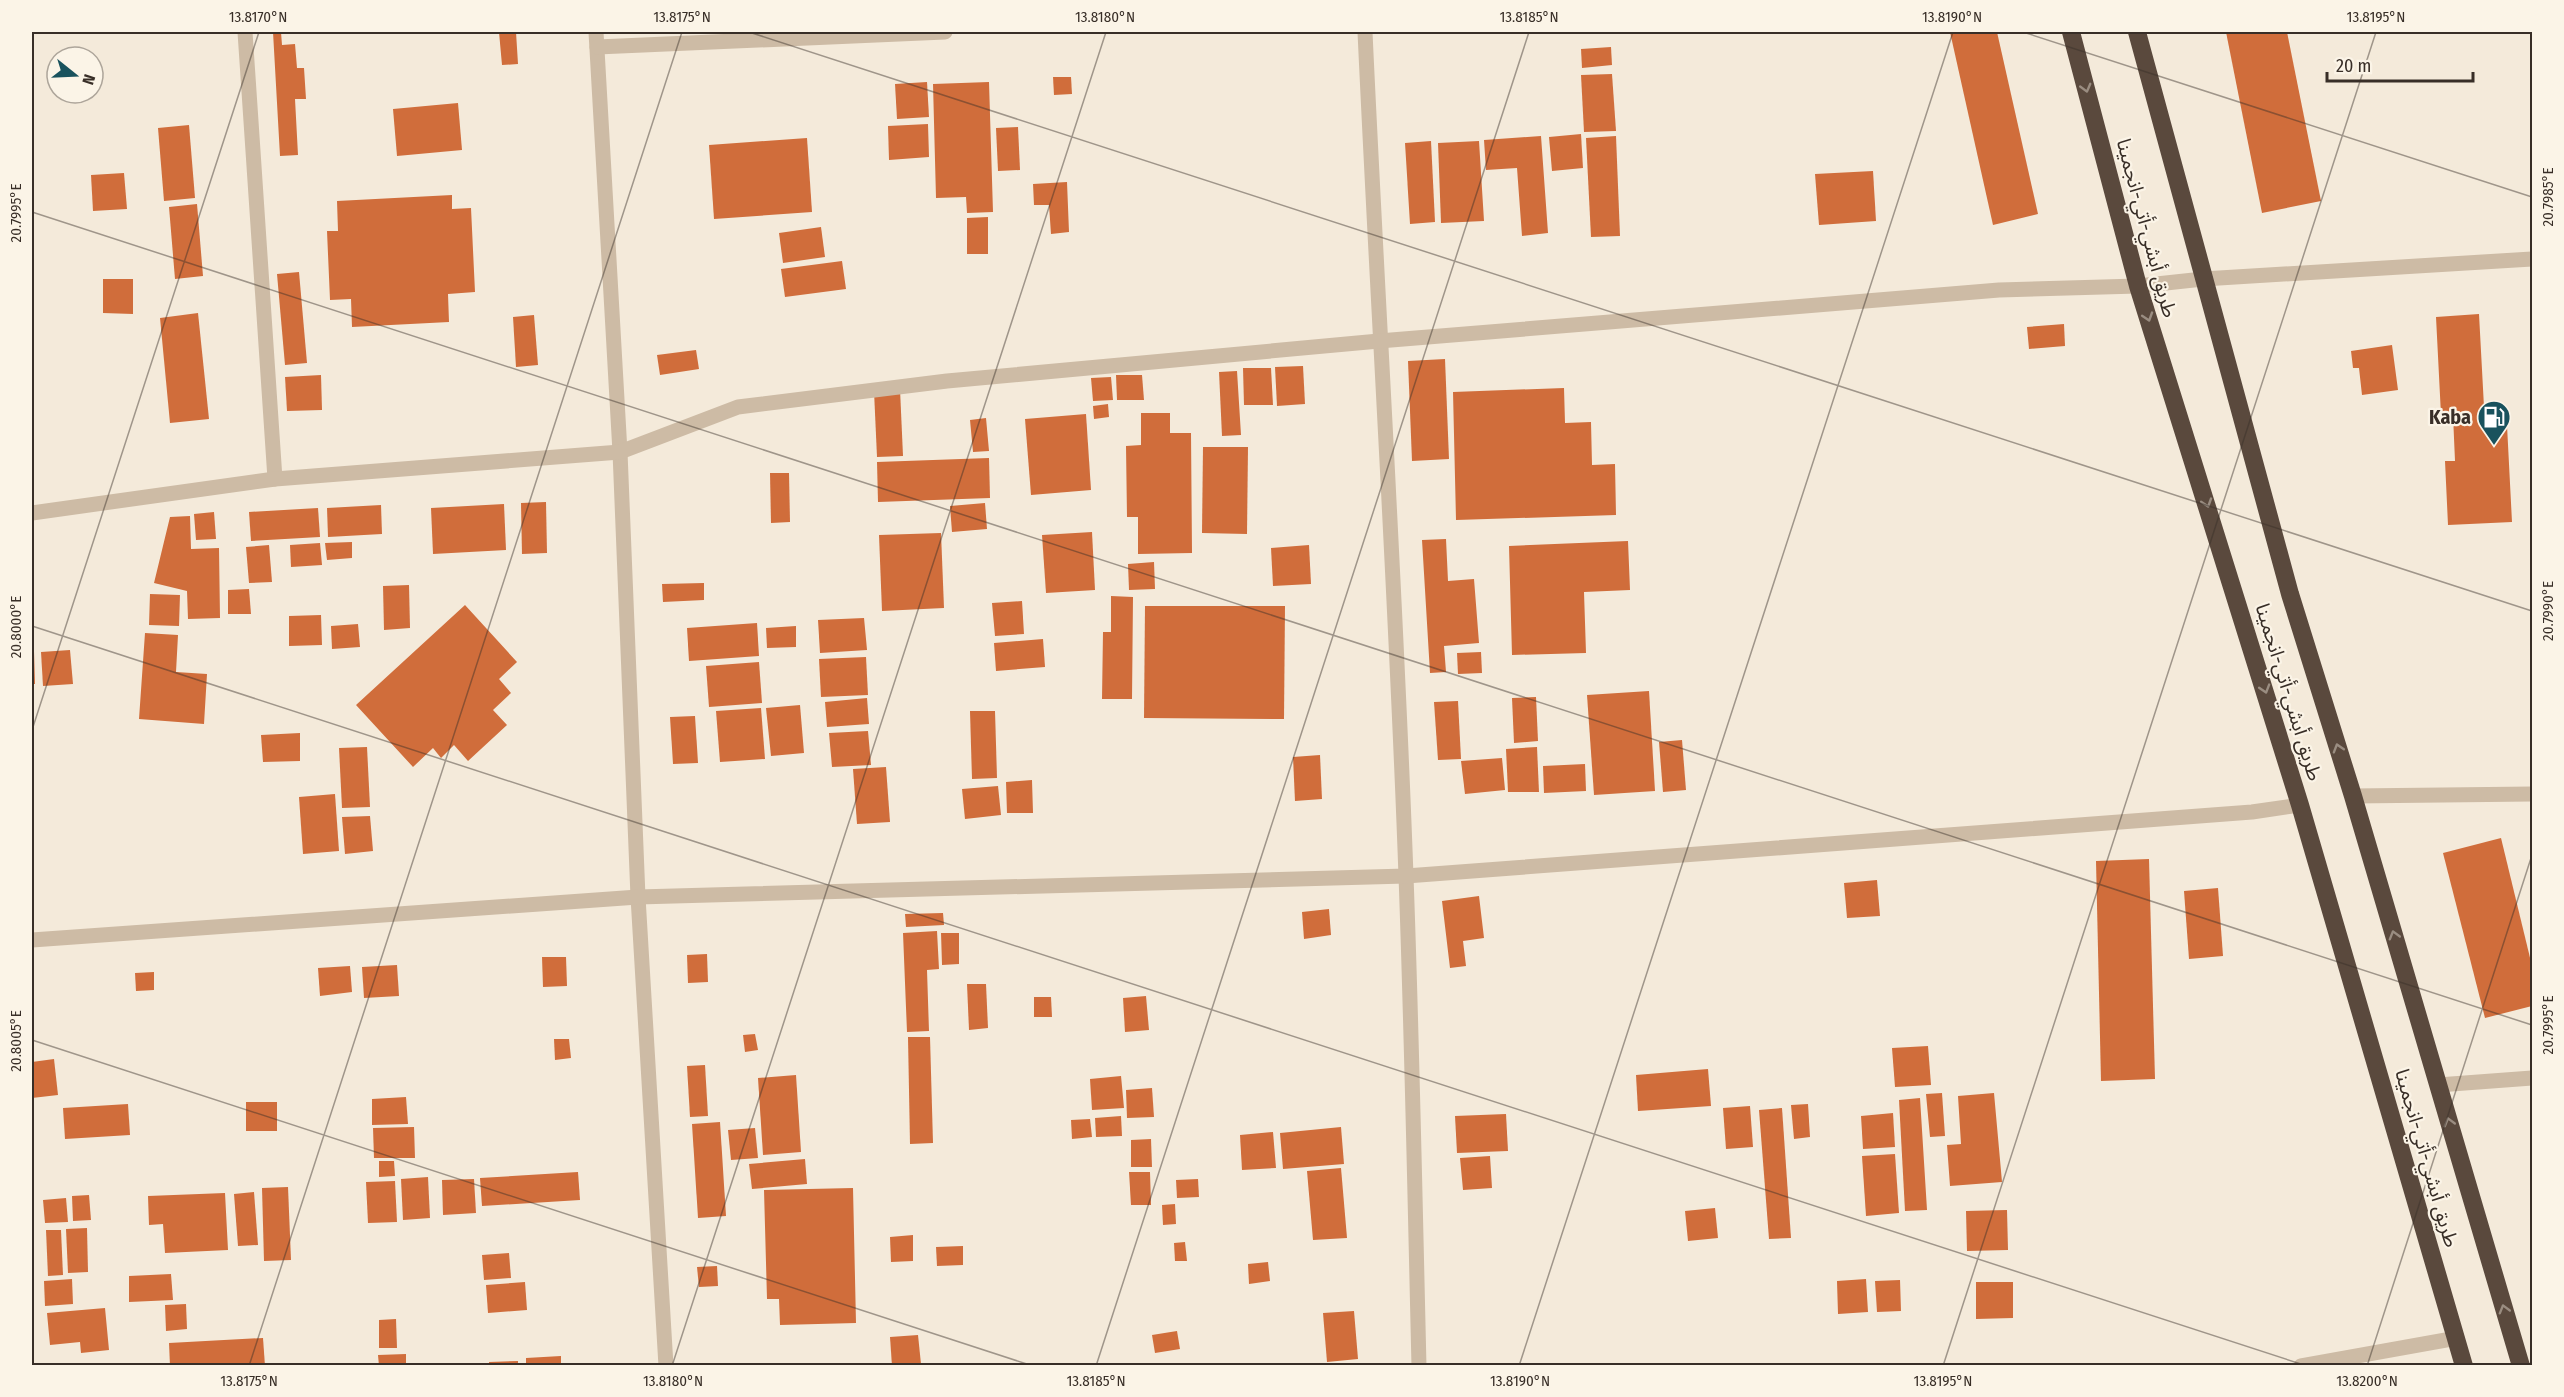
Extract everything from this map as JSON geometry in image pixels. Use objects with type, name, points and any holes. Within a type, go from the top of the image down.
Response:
[{"type":"highway","name":"طريق أبشي-أتي-انجمينا","points":[[2071,32],[2138,286],[2300,804],[2464,1365]]},
{"type":"highway","points":[[2138,32],[2290,594],[2353,796],[2520,1365]]},
{"type":"street","points":[[246,32],[275,479]]},
{"type":"street","points":[[666,1365],[638,897],[620,452],[597,39],[945,32]]},
{"type":"street","points":[[1365,32],[1379,340],[1386,426],[1406,876],[1419,1365]]},
{"type":"street","points":[[32,513],[275,479],[620,452],[738,407],[946,381],[1379,340],[1999,290],[2138,286],[2203,279],[2532,259]]},
{"type":"street","points":[[2353,796],[2532,794]]},
{"type":"street","points":[[32,940],[638,897],[1406,876],[2252,812],[2300,804]]},
{"type":"street","points":[[2438,1085],[2532,1078]]},
{"type":"street","points":[[2301,1365],[2457,1338]]},
{"type":"building","points":[[273,32],[281,32],[282,45],[295,44],[297,68],[304,68],[306,99],[295,99],[298,155],[280,156]]},
{"type":"building","points":[[499,32],[516,32],[518,64],[502,65]]},
{"type":"building","points":[[1950,32],[1997,32],[2038,214],[1993,225]]},
{"type":"building","points":[[2226,32],[2287,32],[2321,201],[2262,213]]},
{"type":"building","points":[[1611,47],[1612,65],[1582,68],[1581,49]]},
{"type":"building","points":[[1612,74],[1616,131],[1584,132],[1581,75]]},
{"type":"building","points":[[1053,77],[1071,77],[1072,94],[1054,95]]},
{"type":"building","points":[[927,82],[929,117],[897,119],[895,84]]},
{"type":"building","points":[[989,82],[993,212],[967,213],[966,197],[936,198],[933,84]]},
{"type":"building","points":[[458,103],[462,150],[397,156],[393,109]]},
{"type":"building","points":[[928,124],[929,157],[889,160],[888,126]]},
{"type":"building","points":[[189,125],[195,198],[164,201],[158,128]]},
{"type":"building","points":[[1018,127],[1020,170],[998,171],[996,128]]},
{"type":"building","points":[[1581,134],[1583,168],[1552,171],[1549,137]]},
{"type":"building","points":[[1541,136],[1548,233],[1522,236],[1517,168],[1486,170],[1484,140]]},
{"type":"building","points":[[1616,136],[1620,236],[1591,237],[1586,138]]},
{"type":"building","points":[[807,138],[812,212],[714,219],[709,145]]},
{"type":"building","points":[[1431,141],[1435,222],[1410,224],[1405,143]]},
{"type":"building","points":[[1479,141],[1484,221],[1441,223],[1438,143]]},
{"type":"building","points":[[1873,171],[1876,221],[1819,225],[1815,174]]},
{"type":"building","points":[[124,173],[127,209],[93,211],[91,175]]},
{"type":"building","points":[[1067,182],[1069,232],[1051,234],[1049,205],[1034,205],[1033,184]]},
{"type":"building","points":[[452,195],[452,209],[471,208],[475,292],[448,294],[449,322],[352,327],[351,299],[330,300],[327,231],[338,231],[337,201]]},
{"type":"building","points":[[197,204],[203,276],[175,279],[169,207]]},
{"type":"building","points":[[988,217],[988,254],[967,254],[967,218]]},
{"type":"building","points":[[821,227],[825,257],[783,263],[779,233]]},
{"type":"building","points":[[842,261],[846,289],[785,297],[781,269]]},
{"type":"building","points":[[299,272],[307,363],[285,365],[277,274]]},
{"type":"building","points":[[103,279],[133,279],[133,314],[103,313]]},
{"type":"building","points":[[198,313],[209,419],[170,423],[160,318]]},
{"type":"building","points":[[2479,314],[2484,407],[2506,406],[2512,522],[2448,525],[2445,461],[2455,461],[2453,415],[2441,415],[2436,317]]},
{"type":"building","points":[[534,315],[538,365],[516,367],[513,317]]},
{"type":"building","points":[[2064,324],[2065,346],[2029,349],[2027,327]]},
{"type":"building","points":[[2392,345],[2398,390],[2362,395],[2359,368],[2353,368],[2351,351]]},
{"type":"building","points":[[696,350],[699,369],[660,375],[657,355]]},
{"type":"building","points":[[1445,359],[1449,459],[1412,461],[1408,361]]},
{"type":"building","points":[[1303,366],[1305,404],[1277,406],[1275,367]]},
{"type":"building","points":[[1243,368],[1271,368],[1273,405],[1244,405]]},
{"type":"building","points":[[1237,371],[1241,435],[1222,436],[1219,372]]},
{"type":"building","points":[[321,375],[322,410],[287,411],[285,377]]},
{"type":"building","points":[[1116,375],[1142,375],[1144,400],[1117,400]]},
{"type":"building","points":[[1111,377],[1113,400],[1093,401],[1091,378]]},
{"type":"building","points":[[1564,388],[1565,423],[1591,422],[1592,465],[1615,464],[1616,515],[1456,520],[1453,392]]},
{"type":"building","points":[[900,389],[903,456],[877,457],[874,391]]},
{"type":"building","points":[[1108,404],[1109,417],[1094,419],[1093,406]]},
{"type":"building","points":[[1141,413],[1170,413],[1170,433],[1191,433],[1192,553],[1138,554],[1138,517],[1127,517],[1126,446],[1141,445]]},
{"type":"building","points":[[1086,414],[1091,490],[1031,495],[1025,419]]},
{"type":"building","points":[[986,418],[989,451],[973,452],[970,420]]},
{"type":"building","points":[[1203,447],[1248,447],[1247,534],[1202,533]]},
{"type":"building","points":[[989,458],[990,498],[878,502],[877,462]]},
{"type":"building","points":[[770,473],[789,473],[790,522],[771,523]]},
{"type":"building","points":[[546,502],[547,553],[522,554],[521,503]]},
{"type":"building","points":[[985,503],[987,529],[952,532],[950,506]]},
{"type":"building","points":[[504,504],[506,550],[433,554],[431,508]]},
{"type":"building","points":[[381,505],[382,534],[328,537],[327,508]]},
{"type":"building","points":[[318,508],[320,537],[251,541],[249,512]]},
{"type":"building","points":[[214,512],[216,539],[196,540],[194,514]]},
{"type":"building","points":[[190,516],[191,549],[219,548],[220,618],[188,619],[187,591],[154,583],[170,517]]},
{"type":"building","points":[[1092,532],[1095,590],[1046,593],[1042,535]]},
{"type":"building","points":[[941,533],[944,608],[882,611],[879,535]]},
{"type":"building","points":[[1446,539],[1448,581],[1474,579],[1479,643],[1444,646],[1446,672],[1430,673],[1422,540]]},
{"type":"building","points":[[1628,541],[1630,590],[1584,592],[1586,653],[1512,655],[1509,546]]},
{"type":"building","points":[[352,542],[352,558],[327,560],[325,543]]},
{"type":"building","points":[[320,543],[322,565],[291,567],[290,545]]},
{"type":"building","points":[[269,545],[272,582],[249,583],[246,547]]},
{"type":"building","points":[[1309,545],[1311,584],[1273,586],[1271,548]]},
{"type":"building","points":[[1154,562],[1155,589],[1129,590],[1128,564]]},
{"type":"building","points":[[704,583],[704,600],[663,602],[662,584]]},
{"type":"building","points":[[409,585],[410,628],[384,630],[383,586]]},
{"type":"building","points":[[249,589],[251,614],[228,614],[228,590]]},
{"type":"building","points":[[150,594],[180,595],[179,626],[149,625]]},
{"type":"building","points":[[1111,596],[1133,597],[1132,699],[1102,699],[1103,632],[1111,632]]},
{"type":"building","points":[[1022,601],[1024,634],[995,636],[992,603]]},
{"type":"building","points":[[465,605],[517,662],[499,679],[511,693],[493,710],[507,725],[468,761],[454,745],[441,758],[433,748],[413,767],[356,705]]},
{"type":"building","points":[[1145,606],[1285,606],[1284,719],[1144,718]]},
{"type":"building","points":[[321,615],[322,645],[289,646],[289,616]]},
{"type":"building","points":[[864,618],[867,650],[820,653],[818,620]]},
{"type":"building","points":[[757,623],[759,656],[689,661],[687,628]]},
{"type":"building","points":[[358,624],[360,647],[332,649],[331,626]]},
{"type":"building","points":[[796,626],[796,647],[767,648],[766,628]]},
{"type":"building","points":[[145,633],[178,635],[176,672],[207,674],[204,724],[139,719]]},
{"type":"building","points":[[1043,639],[1045,667],[996,671],[994,643]]},
{"type":"building","points":[[70,650],[73,684],[43,686],[41,652]]},
{"type":"building","points":[[32,652],[34,652],[35,684],[32,684]]},
{"type":"building","points":[[1481,652],[1482,673],[1458,674],[1457,653]]},
{"type":"building","points":[[866,657],[868,695],[821,697],[819,659]]},
{"type":"building","points":[[759,662],[762,703],[709,707],[706,666]]},
{"type":"building","points":[[1649,691],[1655,791],[1594,795],[1587,695]]},
{"type":"building","points":[[1536,697],[1538,741],[1514,743],[1512,698]]},
{"type":"building","points":[[867,698],[869,724],[827,727],[825,702]]},
{"type":"building","points":[[1458,701],[1461,759],[1438,760],[1434,702]]},
{"type":"building","points":[[800,705],[804,753],[771,756],[766,708]]},
{"type":"building","points":[[761,708],[765,759],[720,762],[716,711]]},
{"type":"building","points":[[970,711],[995,711],[997,778],[972,779]]},
{"type":"building","points":[[695,716],[698,763],[673,764],[670,717]]},
{"type":"building","points":[[868,731],[871,765],[832,767],[829,733]]},
{"type":"building","points":[[300,733],[300,761],[263,762],[261,735]]},
{"type":"building","points":[[1682,740],[1686,790],[1663,792],[1659,742]]},
{"type":"building","points":[[367,747],[370,807],[342,808],[339,748]]},
{"type":"building","points":[[1537,747],[1539,792],[1508,792],[1506,749]]},
{"type":"building","points":[[1320,755],[1322,799],[1295,801],[1293,757]]},
{"type":"building","points":[[1502,758],[1505,790],[1465,794],[1461,761]]},
{"type":"building","points":[[1585,764],[1586,791],[1544,793],[1543,766]]},
{"type":"building","points":[[886,767],[890,822],[857,824],[853,769]]},
{"type":"building","points":[[1032,780],[1033,813],[1007,813],[1006,782]]},
{"type":"building","points":[[998,786],[1001,815],[965,819],[962,789]]},
{"type":"building","points":[[335,794],[339,851],[303,854],[299,797]]},
{"type":"building","points":[[370,816],[373,851],[345,854],[342,817]]},
{"type":"building","points":[[2501,838],[2532,966],[2532,1006],[2485,1018],[2443,853]]},
{"type":"building","points":[[2149,859],[2155,1079],[2101,1081],[2096,861]]},
{"type":"building","points":[[1877,880],[1880,916],[1847,918],[1844,883]]},
{"type":"building","points":[[2218,888],[2223,956],[2189,959],[2184,891]]},
{"type":"building","points":[[1479,896],[1484,938],[1463,941],[1466,966],[1450,968],[1442,901]]},
{"type":"building","points":[[1329,909],[1331,935],[1304,939],[1302,912]]},
{"type":"building","points":[[943,913],[944,925],[906,927],[905,914]]},
{"type":"building","points":[[937,931],[939,969],[927,970],[929,1031],[907,1032],[903,933]]},
{"type":"building","points":[[941,933],[959,933],[959,964],[942,965]]},
{"type":"building","points":[[707,954],[708,982],[688,983],[687,955]]},
{"type":"building","points":[[542,957],[566,957],[567,986],[543,987]]},
{"type":"building","points":[[397,965],[399,996],[364,998],[362,967]]},
{"type":"building","points":[[350,966],[352,992],[320,996],[318,968]]},
{"type":"building","points":[[154,972],[154,990],[136,991],[135,973]]},
{"type":"building","points":[[967,984],[986,984],[988,1028],[969,1030]]},
{"type":"building","points":[[1146,996],[1149,1030],[1125,1032],[1123,998]]},
{"type":"building","points":[[1034,997],[1051,997],[1052,1017],[1034,1017]]},
{"type":"building","points":[[755,1034],[758,1050],[745,1052],[743,1035]]},
{"type":"building","points":[[908,1037],[930,1037],[933,1143],[910,1144]]},
{"type":"building","points":[[554,1039],[569,1039],[571,1058],[555,1060]]},
{"type":"building","points":[[1928,1046],[1931,1085],[1895,1087],[1892,1048]]},
{"type":"building","points":[[54,1059],[58,1095],[32,1098],[32,1062]]},
{"type":"building","points":[[705,1065],[708,1116],[690,1117],[687,1066]]},
{"type":"building","points":[[1708,1069],[1711,1106],[1638,1111],[1636,1075]]},
{"type":"building","points":[[796,1075],[801,1152],[763,1155],[758,1078]]},
{"type":"building","points":[[1121,1076],[1124,1108],[1092,1110],[1090,1079]]},
{"type":"building","points":[[1152,1088],[1154,1117],[1127,1118],[1126,1090]]},
{"type":"building","points":[[1942,1093],[1945,1136],[1930,1137],[1926,1094]]},
{"type":"building","points":[[1994,1093],[2002,1182],[1950,1186],[1947,1145],[1961,1144],[1958,1096]]},
{"type":"building","points":[[406,1097],[408,1124],[372,1125],[372,1099]]},
{"type":"building","points":[[1920,1098],[1927,1210],[1905,1211],[1899,1100]]},
{"type":"building","points":[[246,1102],[277,1102],[277,1131],[246,1131]]},
{"type":"building","points":[[128,1104],[130,1135],[65,1139],[63,1108]]},
{"type":"building","points":[[1808,1104],[1810,1137],[1794,1139],[1791,1105]]},
{"type":"building","points":[[1750,1106],[1753,1147],[1726,1149],[1723,1108]]},
{"type":"building","points":[[1782,1108],[1791,1238],[1769,1239],[1759,1110]]},
{"type":"building","points":[[1893,1113],[1895,1147],[1863,1149],[1861,1116]]},
{"type":"building","points":[[1506,1114],[1508,1151],[1457,1153],[1455,1116]]},
{"type":"building","points":[[1121,1116],[1122,1136],[1096,1137],[1095,1118]]},
{"type":"building","points":[[1090,1119],[1092,1137],[1072,1139],[1071,1120]]},
{"type":"building","points":[[720,1122],[726,1216],[698,1218],[692,1124]]},
{"type":"building","points":[[414,1127],[415,1158],[374,1158],[373,1128]]},
{"type":"building","points":[[1341,1127],[1344,1164],[1283,1169],[1280,1133]]},
{"type":"building","points":[[755,1128],[758,1158],[731,1160],[728,1130]]},
{"type":"building","points":[[1273,1132],[1276,1168],[1242,1170],[1240,1135]]},
{"type":"building","points":[[1151,1139],[1152,1167],[1131,1167],[1131,1140]]},
{"type":"building","points":[[1895,1154],[1899,1213],[1866,1216],[1862,1156]]},
{"type":"building","points":[[1490,1156],[1492,1188],[1463,1190],[1460,1158]]},
{"type":"building","points":[[805,1159],[807,1184],[752,1189],[749,1164]]},
{"type":"building","points":[[379,1161],[394,1161],[395,1176],[379,1177]]},
{"type":"building","points":[[1341,1168],[1347,1238],[1313,1240],[1307,1171]]},
{"type":"building","points":[[578,1172],[580,1200],[482,1206],[480,1178]]},
{"type":"building","points":[[1129,1172],[1150,1172],[1151,1205],[1131,1205]]},
{"type":"building","points":[[428,1177],[430,1218],[403,1220],[401,1179]]},
{"type":"building","points":[[474,1179],[476,1213],[443,1215],[442,1180]]},
{"type":"building","points":[[1198,1179],[1199,1197],[1177,1198],[1176,1180]]},
{"type":"building","points":[[395,1181],[397,1222],[368,1223],[366,1182]]},
{"type":"building","points":[[288,1187],[291,1260],[264,1261],[262,1188]]},
{"type":"building","points":[[853,1188],[856,1323],[780,1325],[779,1299],[767,1299],[764,1190]]},
{"type":"building","points":[[254,1192],[258,1245],[238,1246],[234,1194]]},
{"type":"building","points":[[225,1193],[228,1250],[165,1253],[163,1224],[149,1225],[148,1196]]},
{"type":"building","points":[[89,1195],[91,1220],[73,1221],[72,1196]]},
{"type":"building","points":[[66,1198],[68,1222],[45,1223],[43,1200]]},
{"type":"building","points":[[1175,1204],[1176,1224],[1163,1225],[1162,1205]]},
{"type":"building","points":[[1715,1208],[1718,1238],[1688,1241],[1685,1211]]},
{"type":"building","points":[[2007,1210],[2008,1250],[1967,1251],[1966,1211]]},
{"type":"building","points":[[87,1228],[88,1272],[68,1273],[66,1229]]},
{"type":"building","points":[[46,1230],[61,1230],[63,1275],[48,1276]]},
{"type":"building","points":[[913,1235],[913,1261],[891,1262],[890,1237]]},
{"type":"building","points":[[1185,1242],[1187,1261],[1175,1261],[1174,1243]]},
{"type":"building","points":[[963,1246],[963,1265],[937,1266],[936,1247]]},
{"type":"building","points":[[509,1253],[511,1278],[484,1280],[482,1255]]},
{"type":"building","points":[[1268,1262],[1270,1281],[1249,1284],[1248,1264]]},
{"type":"building","points":[[717,1266],[718,1286],[699,1287],[697,1267]]},
{"type":"building","points":[[171,1274],[173,1300],[129,1302],[129,1276]]},
{"type":"building","points":[[72,1279],[73,1304],[45,1306],[44,1281]]},
{"type":"building","points":[[1866,1279],[1868,1312],[1838,1314],[1837,1281]]},
{"type":"building","points":[[1900,1280],[1901,1311],[1877,1312],[1875,1281]]},
{"type":"building","points":[[525,1282],[527,1310],[488,1313],[486,1285]]},
{"type":"building","points":[[1976,1282],[2013,1282],[2013,1318],[1976,1319]]},
{"type":"building","points":[[186,1304],[187,1329],[166,1331],[165,1305]]},
{"type":"building","points":[[105,1308],[109,1350],[81,1353],[80,1342],[50,1345],[47,1313]]},
{"type":"building","points":[[1354,1311],[1358,1359],[1327,1362],[1323,1313]]},
{"type":"building","points":[[396,1319],[397,1348],[379,1348],[379,1320]]},
{"type":"building","points":[[1177,1331],[1180,1349],[1155,1353],[1152,1335]]},
{"type":"building","points":[[918,1335],[921,1364],[892,1366],[890,1337]]},
{"type":"building","points":[[263,1338],[265,1366],[170,1366],[169,1343]]},
{"type":"building","points":[[406,1354],[406,1366],[379,1366],[378,1355]]},
{"type":"building","points":[[561,1356],[561,1366],[526,1366],[526,1358]]},
{"type":"building","points":[[518,1361],[518,1366],[489,1366],[489,1362]]},
{"type":"place","name":"Kaba","points":[[2494,446]]}]
